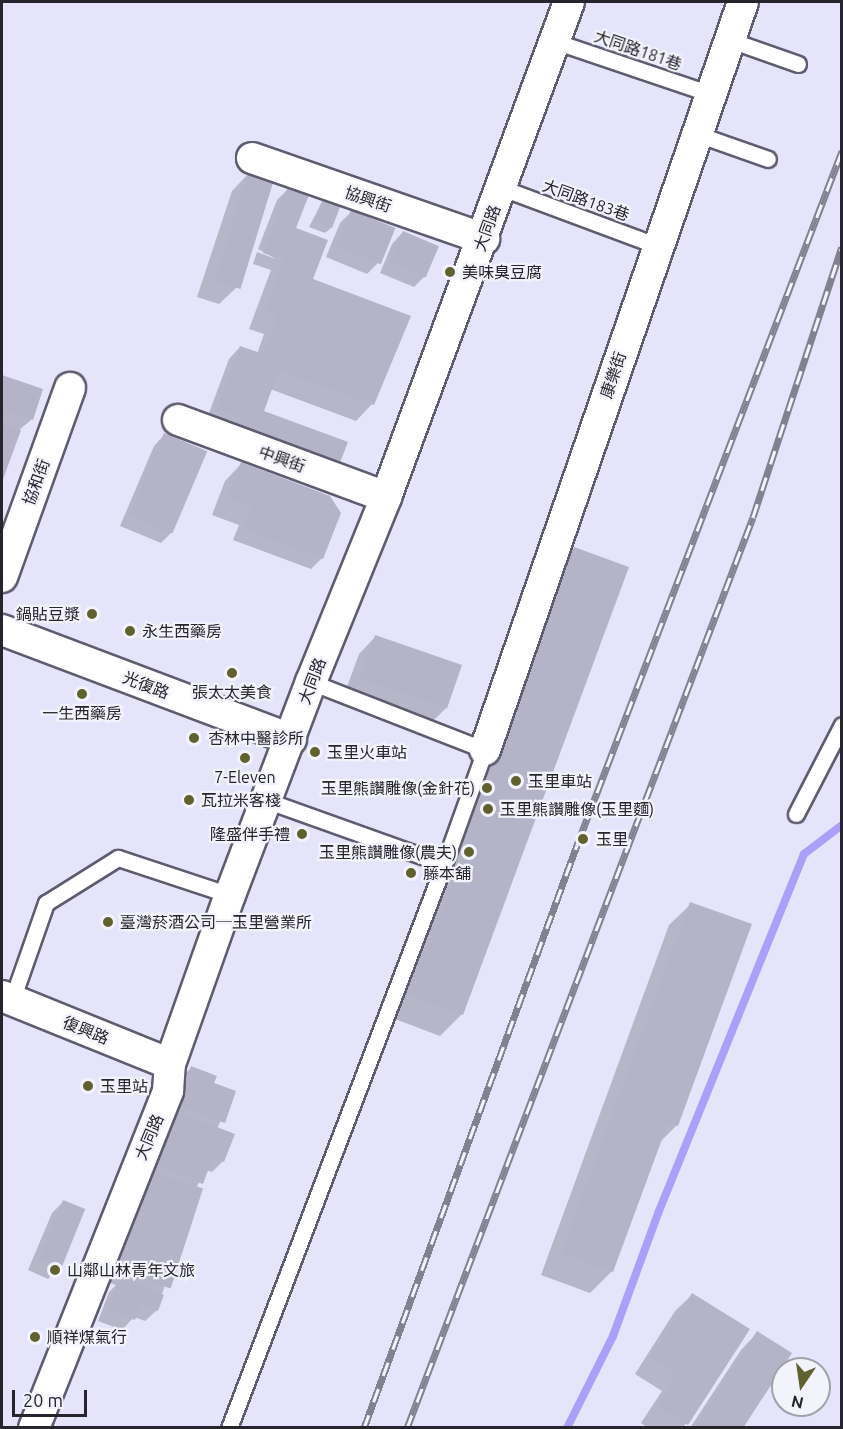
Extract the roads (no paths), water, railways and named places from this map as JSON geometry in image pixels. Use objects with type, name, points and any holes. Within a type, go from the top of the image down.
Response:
[{"type":"street","name":"康樂街","points":[[485,750],[743,2]]},
{"type":"street","name":"大同路","points":[[34,1428],[168,1091],[170,1064],[230,895],[311,682],[386,497],[484,238],[554,41],[559,4]]},
{"type":"street","name":"協興街","points":[[252,159],[484,238]]},
{"type":"street","name":"協和街","points":[[2,577],[70,388]]},
{"type":"street","name":"中興街","points":[[178,420],[386,497]]},
{"type":"street","name":"光復路","points":[[2,630],[291,739]]},
{"type":"street","name":"復興路","points":[[7,998],[170,1064]]},
{"type":"lane","points":[[730,40],[798,64]]},
{"type":"lane","name":"大同路181巷","points":[[554,41],[711,94]]},
{"type":"lane","points":[[697,134],[768,159]]},
{"type":"lane","name":"大同路183巷","points":[[502,188],[658,246]]},
{"type":"lane","points":[[229,1428],[444,864],[485,750],[311,682]]},
{"type":"lane","points":[[796,814],[842,725]]},
{"type":"lane","points":[[267,801],[444,864]]},
{"type":"lane","points":[[7,998],[46,903],[118,858],[230,895]]},
{"type":"waterway","points":[[567,1428],[613,1336],[659,1211],[804,854],[842,825]]},
{"type":"railway","points":[[364,1428],[577,845],[842,151]]},
{"type":"railway","points":[[407,1428],[753,517],[842,247]]},
{"type":"place","name":"美味臭豆腐","points":[[450,272]]},
{"type":"place","name":"鍋貼豆漿","points":[[92,614]]},
{"type":"place","name":"永生西藥房","points":[[130,631]]},
{"type":"place","name":"張太太美食","points":[[232,673]]},
{"type":"place","name":"一生西藥房","points":[[82,694]]},
{"type":"place","name":"杏林中醫診所","points":[[194,738]]},
{"type":"place","name":"玉里火車站","points":[[315,752]]},
{"type":"place","name":"7-Eleven","points":[[245,758]]},
{"type":"place","name":"玉里車站","points":[[516,781]]},
{"type":"place","name":"玉里熊讚雕像(金針花)","points":[[487,788]]},
{"type":"place","name":"瓦拉米客棧","points":[[189,800]]},
{"type":"place","name":"玉里熊讚雕像(玉里麵)","points":[[488,809]]},
{"type":"place","name":"隆盛伴手禮","points":[[302,834]]},
{"type":"place","name":"玉里","points":[[583,839]]},
{"type":"place","name":"玉里熊讚雕像(農夫)","points":[[469,852]]},
{"type":"place","name":"藤本舖","points":[[411,873]]},
{"type":"place","name":"臺灣菸酒公司─玉里營業所","points":[[108,922]]},
{"type":"place","name":"玉里站","points":[[88,1086]]},
{"type":"place","name":"山鄰山林青年文旅","points":[[55,1270]]},
{"type":"place","name":"順祥煤氣行","points":[[35,1337]]}]
